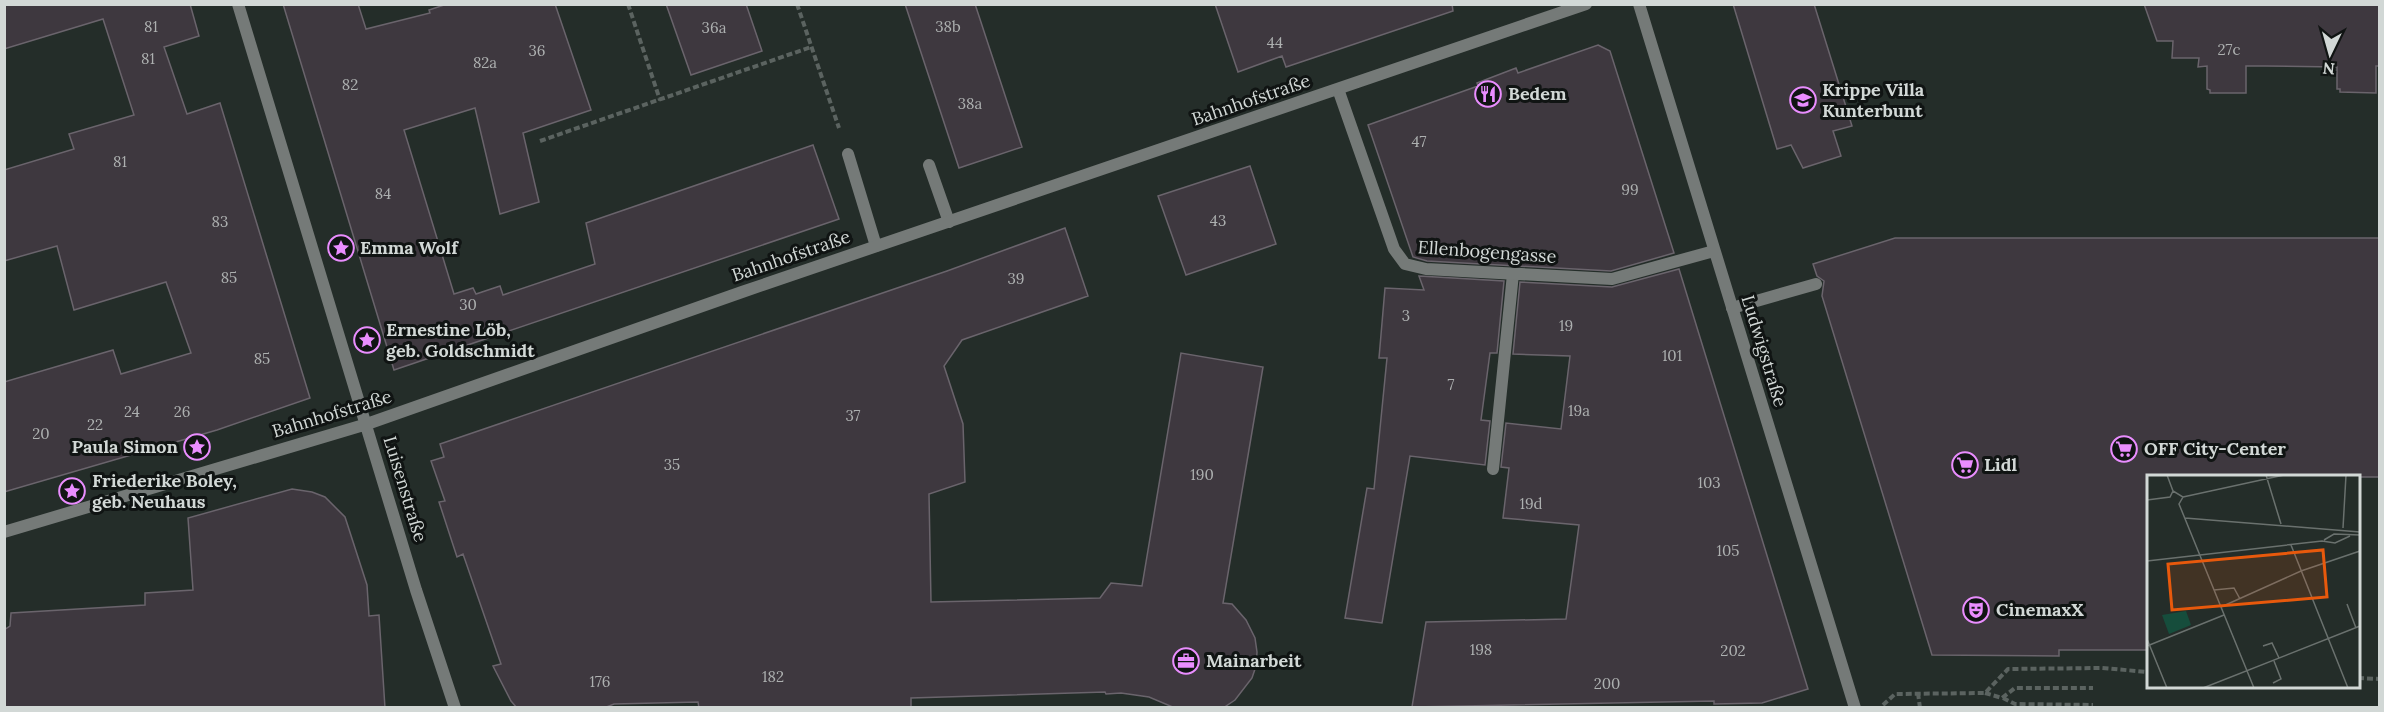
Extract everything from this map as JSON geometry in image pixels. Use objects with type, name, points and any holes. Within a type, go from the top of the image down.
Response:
[{"type":"street","name":"Luisenstraße","points":[[238,4],[416,590],[455,708]]},
{"type":"street","name":"Bahnhofstraße","points":[[4,532],[367,424],[876,246],[1586,4]]},
{"type":"street","name":"Ludwigstraße","points":[[1639,4],[1855,708]]},
{"type":"street","name":"Ellenbogengasse","points":[[1338,89],[1395,249],[1405,264],[1426,269],[1612,279],[1714,251]]},
{"type":"street","points":[[848,154],[876,246]]},
{"type":"street","points":[[929,165],[949,222]]},
{"type":"street","points":[[1493,469],[1513,274]]},
{"type":"street","points":[[1732,308],[1816,284]]},
{"type":"path","points":[[628,4],[660,100]]},
{"type":"path","points":[[797,4],[848,154]]},
{"type":"path","points":[[540,141],[811,47]]},
{"type":"path","points":[[1985,693],[2008,669],[2102,668],[2147,672]]},
{"type":"path","points":[[2360,678],[2379,679]]},
{"type":"path","points":[[2002,698],[2015,688],[2093,688]]},
{"type":"path","points":[[1918,693],[1920,708]]},
{"type":"path","points":[[1880,708],[1895,694],[1918,693],[1985,693],[2015,704],[2093,705]]},
{"type":"building","points":[[4,4],[190,4],[199,36],[164,47],[187,114],[220,103],[310,398],[217,430],[4,492],[4,382],[113,350],[121,374],[191,353],[166,282],[74,310],[57,246],[4,261],[4,170],[74,149],[69,134],[134,115],[103,19],[4,49]]},
{"type":"building","points":[[283,4],[358,4],[366,29],[430,13],[429,10],[447,4],[555,4],[591,110],[523,133],[539,202],[500,214],[475,108],[404,130],[454,294],[473,288],[476,294],[500,286],[503,295],[595,264],[586,223],[813,145],[839,219],[394,370]]},
{"type":"building","points":[[666,4],[746,4],[762,51],[691,75]]},
{"type":"building","points":[[905,4],[975,4],[1022,147],[959,168]]},
{"type":"building","points":[[1215,4],[1452,4],[1453,11],[1286,67],[1282,56],[1238,72]]},
{"type":"building","points":[[1733,4],[1814,4],[1852,126],[1833,131],[1841,156],[1803,168],[1791,145],[1777,149]]},
{"type":"building","points":[[2144,4],[2379,4],[2379,66],[2376,66],[2376,93],[2340,92],[2340,89],[2337,89],[2337,67],[2246,66],[2246,93],[2210,93],[2207,89],[2207,66],[2198,67],[2199,58],[2172,58],[2173,41],[2157,41]]},
{"type":"building","points":[[1598,45],[1610,51],[1674,253],[1611,271],[1427,261],[1413,257],[1368,125],[1478,86],[1477,83],[1516,68],[1518,73]]},
{"type":"building","points":[[1250,166],[1276,244],[1186,275],[1158,196]]},
{"type":"building","points":[[1065,228],[1088,296],[962,340],[944,366],[963,424],[965,482],[929,494],[931,602],[1100,598],[1111,583],[1142,586],[1181,353],[1263,367],[1223,603],[1232,604],[1246,620],[1255,638],[1257,652],[1252,678],[1235,700],[1223,708],[1175,708],[1149,697],[1121,693],[1106,694],[1105,692],[911,698],[911,708],[699,708],[698,702],[614,704],[604,708],[517,708],[493,666],[501,664],[463,554],[457,557],[439,502],[445,501],[431,461],[444,457],[440,444],[947,271]]},
{"type":"building","name":"OFF City-Center","points":[[1895,238],[2379,238],[2379,477],[2360,477],[2360,475],[2147,475],[2147,650],[2059,650],[2059,656],[1932,655],[1822,296],[1824,281],[1817,276],[1813,264]]},
{"type":"building","points":[[1679,269],[1808,689],[1762,703],[1714,704],[1714,701],[1412,707],[1426,622],[1566,619],[1579,525],[1503,518],[1509,468],[1501,467],[1506,423],[1561,429],[1570,356],[1513,354],[1520,282],[1612,287]]},
{"type":"building","points":[[1419,276],[1504,281],[1497,353],[1490,353],[1481,420],[1490,421],[1485,465],[1410,456],[1382,623],[1345,618],[1367,488],[1374,489],[1387,358],[1379,358],[1385,288],[1424,290]]},
{"type":"building","points":[[292,489],[325,497],[345,517],[367,585],[369,616],[379,615],[385,708],[4,708],[4,630],[10,626],[11,613],[145,605],[145,593],[193,590],[188,518]]},
{"type":"place","name":"Bedem","points":[[1488,94]]},
{"type":"place","name":"Krippe Villa Kunterbunt","points":[[1803,100]]},
{"type":"place","name":"Emma Wolf","points":[[341,248]]},
{"type":"place","name":"Ernestine Löb, geb. Goldschmidt","points":[[367,340]]},
{"type":"place","name":"Paula Simon","points":[[197,447]]},
{"type":"place","name":"OFF City-Center","points":[[2124,449]]},
{"type":"place","name":"Lidl","points":[[1965,465]]},
{"type":"place","name":"Friederike Boley, geb. Neuhaus","points":[[72,491]]},
{"type":"place","name":"CinemaxX","points":[[1976,610]]},
{"type":"place","name":"Mainarbeit","points":[[1186,661]]}]
